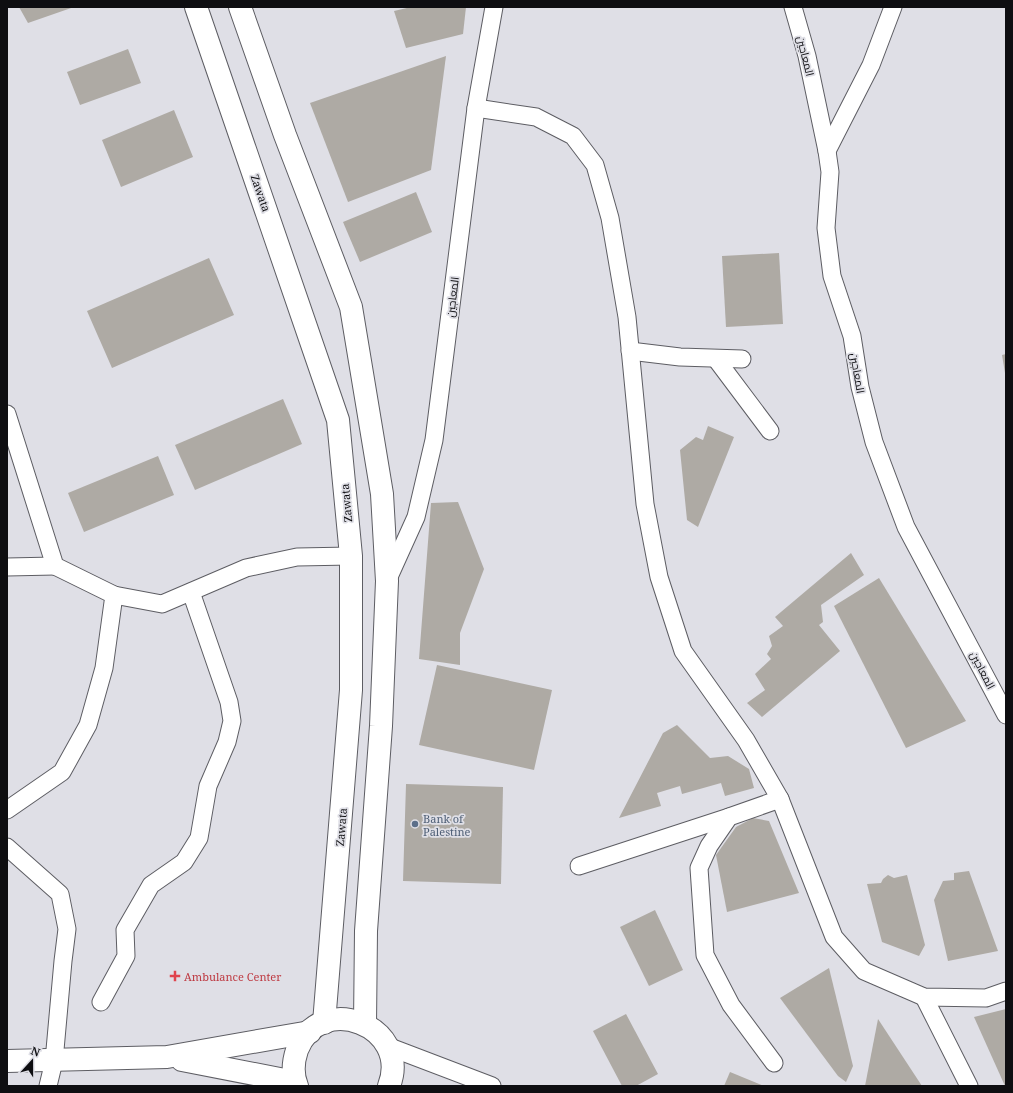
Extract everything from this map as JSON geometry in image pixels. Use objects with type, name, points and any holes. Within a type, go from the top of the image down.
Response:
[{"type":"main road","name":"Zawata","points":[[196,7],[338,420],[350,556],[352,690],[317,1027]]},
{"type":"main road","points":[[240,7],[286,135],[351,307],[382,494],[387,581],[381,726],[366,931],[364,1024]]},
{"type":"main road","points":[[7,1061],[167,1057],[317,1027],[344,1019],[364,1024],[378,1033],[387,1046],[392,1068],[389,1086]]},
{"type":"main road","points":[[167,1057],[296,1084],[294,1064],[296,1055],[304,1038],[317,1027]]},
{"type":"street","name":"المعاجين","points":[[387,581],[416,517],[434,440],[476,108],[494,7]]},
{"type":"street","name":"المعاجين","points":[[793,7],[807,56],[827,151],[830,172],[826,228],[832,276],[852,336],[860,387],[874,442],[906,527],[1006,715]]},
{"type":"street","points":[[827,151],[871,65],[893,7]]},
{"type":"street","points":[[476,108],[536,117],[573,136],[595,165],[610,218],[626,317],[645,504],[659,577],[683,651],[746,740],[780,799],[834,937],[864,971],[924,997],[986,998],[1006,991]]},
{"type":"street","points":[[630,351],[716,359],[742,359]]},
{"type":"street","points":[[716,359],[770,431]]},
{"type":"street","points":[[7,414],[55,566]]},
{"type":"street","points":[[7,567],[55,566],[114,596],[162,604],[246,568],[297,557],[350,556]]},
{"type":"street","points":[[101,1002],[126,956],[124,930],[151,885],[184,862],[199,838],[208,786],[226,742],[232,721],[229,702],[191,592]]},
{"type":"street","points":[[7,810],[62,772],[88,725],[104,668],[114,596]]},
{"type":"street","points":[[579,866],[780,799]]},
{"type":"street","points":[[729,817],[709,846],[699,868],[705,955],[731,1005],[774,1063]]},
{"type":"street","points":[[7,847],[60,894],[67,929],[54,1061],[48,1086]]},
{"type":"street","points":[[924,997],[969,1086]]},
{"type":"street","points":[[387,1046],[492,1086]]},
{"type":"building","points":[[19,7],[74,7],[28,23]]},
{"type":"building","points":[[411,7],[466,7],[463,34],[406,48],[394,11]]},
{"type":"building","points":[[128,49],[141,83],[80,105],[67,72]]},
{"type":"building","points":[[446,56],[431,170],[348,202],[310,103]]},
{"type":"building","points":[[174,110],[193,157],[121,187],[102,140]]},
{"type":"building","points":[[416,192],[432,232],[360,262],[343,222]]},
{"type":"building","points":[[779,253],[783,324],[726,327],[722,256]]},
{"type":"building","points":[[209,258],[234,315],[112,368],[87,311]]},
{"type":"building","points":[[1006,354],[1006,373],[1005,373],[1002,355]]},
{"type":"building","points":[[283,399],[302,444],[195,490],[175,445]]},
{"type":"building","points":[[708,426],[734,437],[698,527],[687,520],[680,450],[696,437],[703,440]]},
{"type":"building","points":[[158,456],[174,495],[84,532],[68,493]]},
{"type":"building","points":[[458,502],[484,569],[460,633],[460,665],[419,659],[431,503]]},
{"type":"building","points":[[851,553],[864,575],[821,605],[823,622],[819,625],[840,651],[762,717],[747,703],[765,690],[755,674],[771,659],[767,654],[772,646],[769,636],[783,626],[775,617]]},
{"type":"building","points":[[879,578],[966,721],[906,748],[834,606]]},
{"type":"building","points":[[437,665],[552,690],[534,770],[419,745]]},
{"type":"building","points":[[677,725],[710,758],[728,756],[749,769],[754,788],[725,796],[721,783],[682,794],[680,786],[657,793],[661,806],[619,818],[663,733]]},
{"type":"building","points":[[406,784],[503,787],[501,884],[403,881]]},
{"type":"building","points":[[753,818],[769,821],[799,893],[727,912],[716,855],[736,827]]},
{"type":"building","points":[[969,871],[998,951],[948,961],[934,900],[943,881],[954,880],[954,873]]},
{"type":"building","points":[[888,875],[894,878],[907,875],[925,945],[919,956],[882,942],[867,884],[881,883]]},
{"type":"building","points":[[655,910],[683,970],[649,986],[620,927]]},
{"type":"building","points":[[829,968],[853,1066],[846,1082],[838,1076],[780,998]]},
{"type":"building","points":[[1006,1009],[1006,1086],[1005,1086],[974,1017]]},
{"type":"building","points":[[626,1014],[658,1074],[636,1086],[622,1086],[593,1031]]},
{"type":"building","points":[[878,1019],[922,1086],[865,1086]]},
{"type":"building","points":[[730,1072],[764,1086],[724,1086]]},
{"type":"place","name":"Bank of Palestine","points":[[415,824]]},
{"type":"place","name":"Ambulance Center","points":[[175,976]]}]
